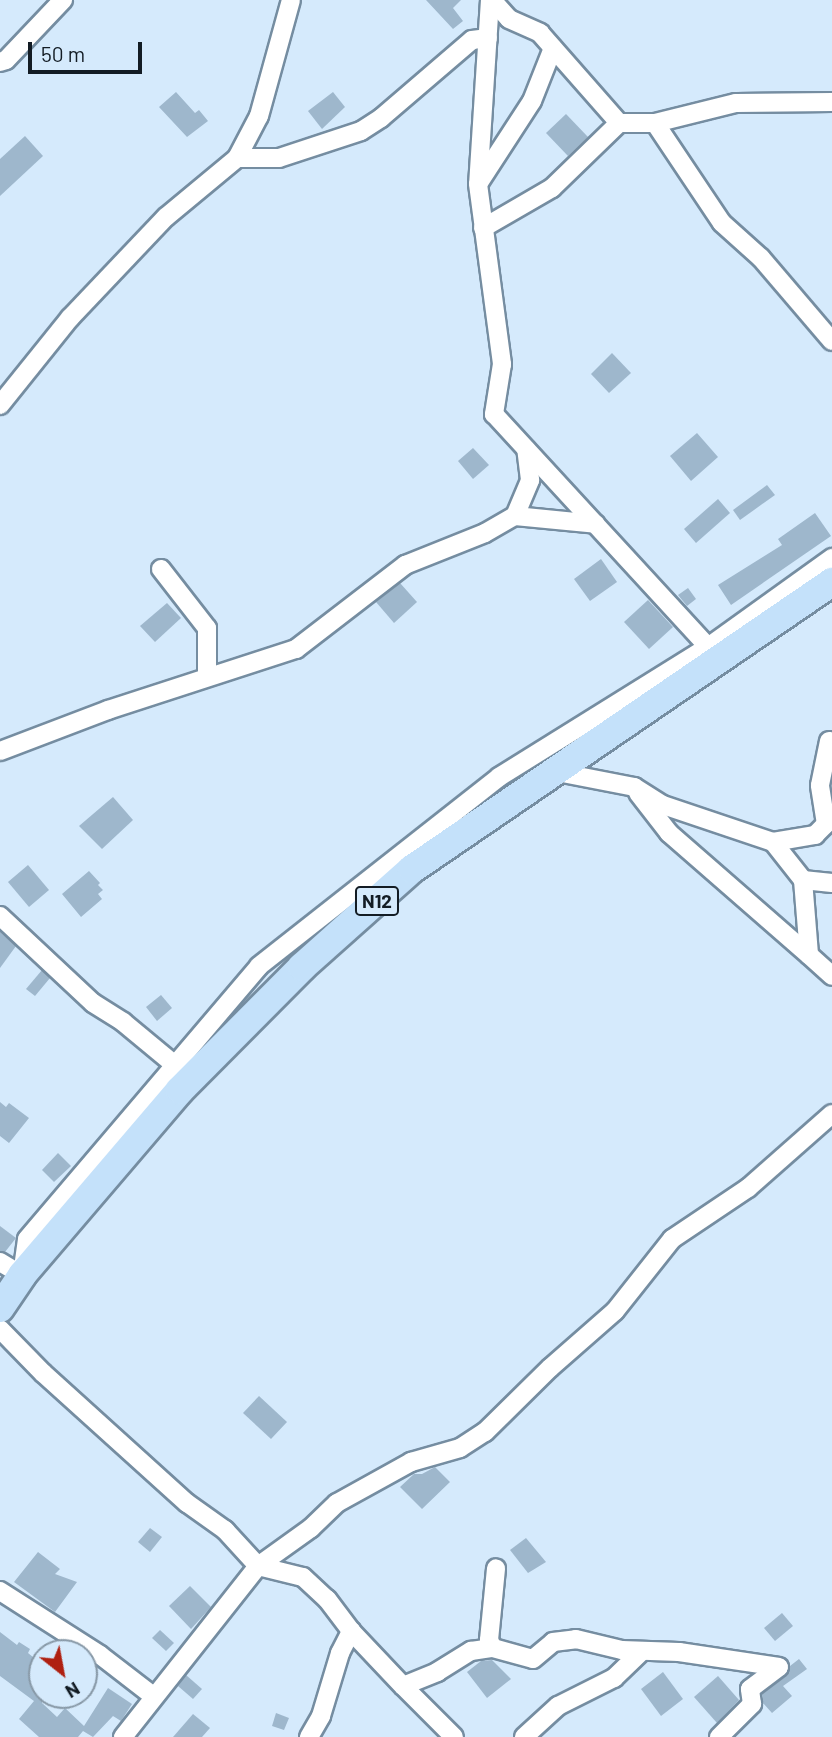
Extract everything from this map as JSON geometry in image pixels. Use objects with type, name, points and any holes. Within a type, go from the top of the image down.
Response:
[{"type":"main road","name":"N12","points":[[0,1308],[11,1269],[180,1090],[302,967],[412,869],[714,653],[832,582]]},
{"type":"street","points":[[0,62],[6,60],[63,0]]},
{"type":"street","points":[[0,405],[70,318],[156,227],[237,158],[259,116],[291,0]]},
{"type":"street","points":[[491,0],[478,184],[502,364],[494,414],[714,653]]},
{"type":"street","points":[[491,0],[509,19],[540,33],[619,123]]},
{"type":"street","points":[[237,158],[279,158],[361,131],[381,118],[472,40],[488,38]]},
{"type":"street","points":[[478,184],[532,101],[553,48]]},
{"type":"street","points":[[484,228],[552,188],[619,123],[655,123],[736,103],[832,102]]},
{"type":"street","points":[[655,123],[722,223],[761,258],[832,341]]},
{"type":"street","points":[[515,516],[530,480],[526,449]]},
{"type":"street","points":[[0,751],[207,676],[296,649],[405,565],[485,533],[515,516],[596,524]]},
{"type":"street","points":[[11,1269],[27,1239],[260,965],[499,777],[714,653],[832,558]]},
{"type":"street","points":[[161,569],[207,628],[207,676]]},
{"type":"street","points":[[552,771],[634,787],[663,805],[773,842],[815,835],[826,824],[820,785],[829,741]]},
{"type":"street","points":[[634,787],[645,807],[668,833],[832,976]]},
{"type":"street","points":[[773,842],[803,880],[809,955]]},
{"type":"street","points":[[803,880],[832,883]]},
{"type":"street","points":[[0,916],[93,1003],[123,1022],[175,1065]]},
{"type":"street","points":[[123,1737],[258,1566],[311,1528],[337,1503],[411,1462],[460,1448],[485,1432],[550,1368],[615,1311],[672,1239],[748,1188],[832,1114]]},
{"type":"street","points":[[0,1329],[43,1373],[187,1503],[225,1530],[258,1566],[303,1577],[327,1599],[351,1632],[454,1737]]},
{"type":"street","points":[[493,1648],[489,1640],[496,1568]]},
{"type":"street","points":[[0,1591],[100,1655],[153,1696]]},
{"type":"street","points":[[309,1737],[321,1716],[340,1653],[351,1632]]},
{"type":"street","points":[[403,1686],[437,1672],[471,1651],[493,1648],[533,1659],[553,1642],[576,1639],[622,1650],[679,1652],[779,1667],[750,1689],[752,1704],[719,1737]]},
{"type":"street","points":[[524,1737],[558,1706],[614,1678],[642,1651]]},
{"type":"building","points":[[426,0],[461,0],[453,8],[463,21],[453,29]]},
{"type":"building","points":[[176,92],[195,113],[199,110],[208,121],[187,137],[159,107]]},
{"type":"building","points":[[333,92],[345,107],[322,129],[308,111]]},
{"type":"building","points":[[566,114],[588,137],[568,156],[546,133]]},
{"type":"building","points":[[25,136],[43,156],[0,196],[0,159]]},
{"type":"building","points":[[612,353],[631,373],[609,393],[591,374]]},
{"type":"building","points":[[697,433],[718,457],[691,481],[670,456]]},
{"type":"building","points":[[473,448],[489,465],[473,479],[458,461]]},
{"type":"building","points":[[767,485],[775,495],[740,520],[733,510]]},
{"type":"building","points":[[718,499],[730,513],[696,543],[684,529]]},
{"type":"building","points":[[815,513],[831,536],[731,605],[718,585],[782,545],[778,539]]},
{"type":"building","points":[[601,559],[617,582],[590,601],[574,579]]},
{"type":"building","points":[[400,583],[417,602],[394,623],[376,602]]},
{"type":"building","points":[[688,588],[696,599],[687,606],[678,595]]},
{"type":"building","points":[[648,600],[673,627],[649,649],[624,622]]},
{"type":"building","points":[[167,603],[181,618],[155,642],[140,626]]},
{"type":"building","points":[[113,797],[133,820],[102,849],[79,826]]},
{"type":"building","points":[[28,865],[49,890],[29,907],[8,882]]},
{"type":"building","points":[[89,871],[100,883],[98,885],[103,890],[98,894],[102,899],[81,917],[62,894]]},
{"type":"building","points":[[0,932],[16,946],[0,968]]},
{"type":"building","points":[[42,970],[50,978],[35,996],[26,989]]},
{"type":"building","points":[[161,995],[172,1008],[157,1021],[146,1007]]},
{"type":"building","points":[[0,1102],[6,1107],[9,1103],[29,1118],[9,1143],[0,1136]]},
{"type":"building","points":[[58,1153],[71,1166],[54,1182],[42,1170]]},
{"type":"building","points":[[0,1226],[16,1238],[5,1252],[0,1251]]},
{"type":"building","points":[[259,1396],[287,1422],[271,1439],[243,1413]]},
{"type":"building","points":[[435,1467],[450,1482],[422,1509],[400,1487],[414,1474],[422,1474]]},
{"type":"building","points":[[150,1528],[162,1537],[150,1552],[138,1542]]},
{"type":"building","points":[[526,1538],[546,1562],[528,1573],[510,1550]]},
{"type":"building","points":[[38,1552],[60,1569],[55,1574],[77,1582],[55,1612],[14,1582]]},
{"type":"building","points":[[190,1586],[211,1607],[191,1629],[169,1606]]},
{"type":"building","points":[[782,1613],[793,1626],[775,1641],[764,1628]]},
{"type":"building","points":[[160,1630],[174,1643],[166,1651],[152,1638]]},
{"type":"building","points":[[0,1632],[17,1645],[19,1642],[28,1648],[28,1697],[0,1676]]},
{"type":"building","points":[[799,1659],[807,1669],[783,1686],[792,1696],[772,1713],[763,1703],[762,1694],[786,1676],[790,1666]]},
{"type":"building","points":[[492,1660],[511,1679],[487,1698],[467,1672],[481,1661]]},
{"type":"building","points":[[663,1672],[683,1699],[661,1716],[641,1689]]},
{"type":"building","points":[[186,1675],[202,1689],[193,1699],[178,1686]]},
{"type":"building","points":[[718,1676],[739,1700],[717,1723],[694,1697]]},
{"type":"building","points":[[108,1688],[132,1704],[121,1721],[113,1716],[93,1737],[83,1731],[78,1737],[39,1737],[19,1719],[28,1708],[48,1709],[57,1717],[66,1709],[84,1726],[95,1709],[98,1709],[98,1704]]},
{"type":"building","points":[[276,1713],[289,1718],[284,1730],[272,1726]]},
{"type":"building","points":[[193,1714],[210,1728],[202,1737],[173,1737]]}]
